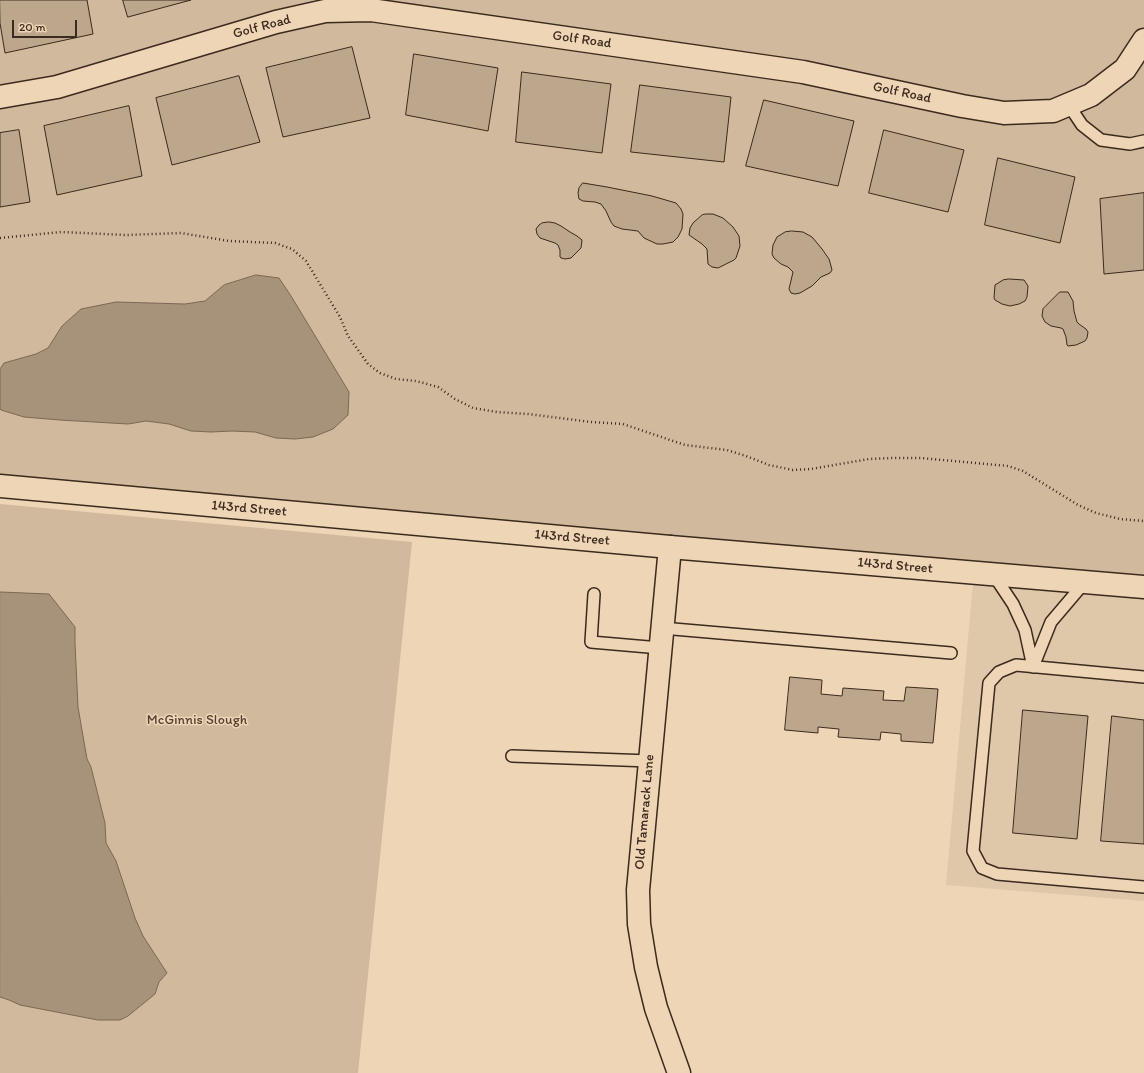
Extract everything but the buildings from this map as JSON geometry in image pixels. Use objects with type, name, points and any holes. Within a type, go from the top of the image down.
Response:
[{"type":"street","name":"Golf Road","points":[[0,97],[57,87],[283,21],[325,11],[371,5],[803,72],[962,106],[1004,113],[1053,110],[1091,95],[1125,69],[1144,40]]},
{"type":"street","name":"143rd Street","points":[[0,486],[670,547],[1144,587]]},
{"type":"street","name":"Old Tamarack Lane","points":[[670,547],[638,890],[639,924],[646,967],[656,1008],[678,1073]]},
{"type":"lane","points":[[1068,104],[1082,125],[1101,140],[1130,144],[1144,141]]},
{"type":"lane","points":[[993,574],[1013,604],[1025,630],[1032,667]]},
{"type":"lane","points":[[1032,667],[1051,622],[1085,582]]},
{"type":"lane","points":[[594,594],[590,642],[661,638],[950,653]]},
{"type":"lane","points":[[1144,678],[1016,665],[999,672],[989,683],[973,851],[982,868],[997,874],[1144,887]]},
{"type":"lane","points":[[512,756],[650,761]]},
{"type":"path","points":[[0,238],[61,232],[126,235],[181,233],[229,241],[274,243],[292,249],[306,261],[340,317],[348,336],[368,364],[380,373],[396,379],[416,381],[438,387],[455,399],[473,408],[497,412],[623,424],[685,445],[727,450],[769,465],[793,470],[811,469],[869,459],[892,458],[921,458],[1008,466],[1022,471],[1078,506],[1096,513],[1120,519],[1144,521]]},
{"type":"shaded area","points":[[256,275],[279,278],[349,392],[348,415],[333,429],[313,437],[295,439],[276,438],[255,432],[191,431],[169,424],[146,421],[128,424],[24,417],[1,410],[0,369],[4,363],[36,354],[48,348],[62,326],[81,309],[116,302],[185,304],[205,301],[224,285]]},
{"type":"shaded area","points":[[973,583],[1144,597],[1144,901],[946,885]]},
{"type":"shaded area","points":[[0,592],[49,594],[75,627],[78,707],[87,759],[91,767],[105,823],[106,843],[116,861],[135,918],[143,936],[167,973],[159,982],[155,994],[128,1016],[120,1020],[98,1020],[20,1005],[0,997]]},
{"type":"green space","points":[[0,0],[1144,0],[1144,579],[0,476]]},
{"type":"green space","name":"McGinnis Slough","points":[[0,504],[412,542],[358,1073],[0,1073]]}]
